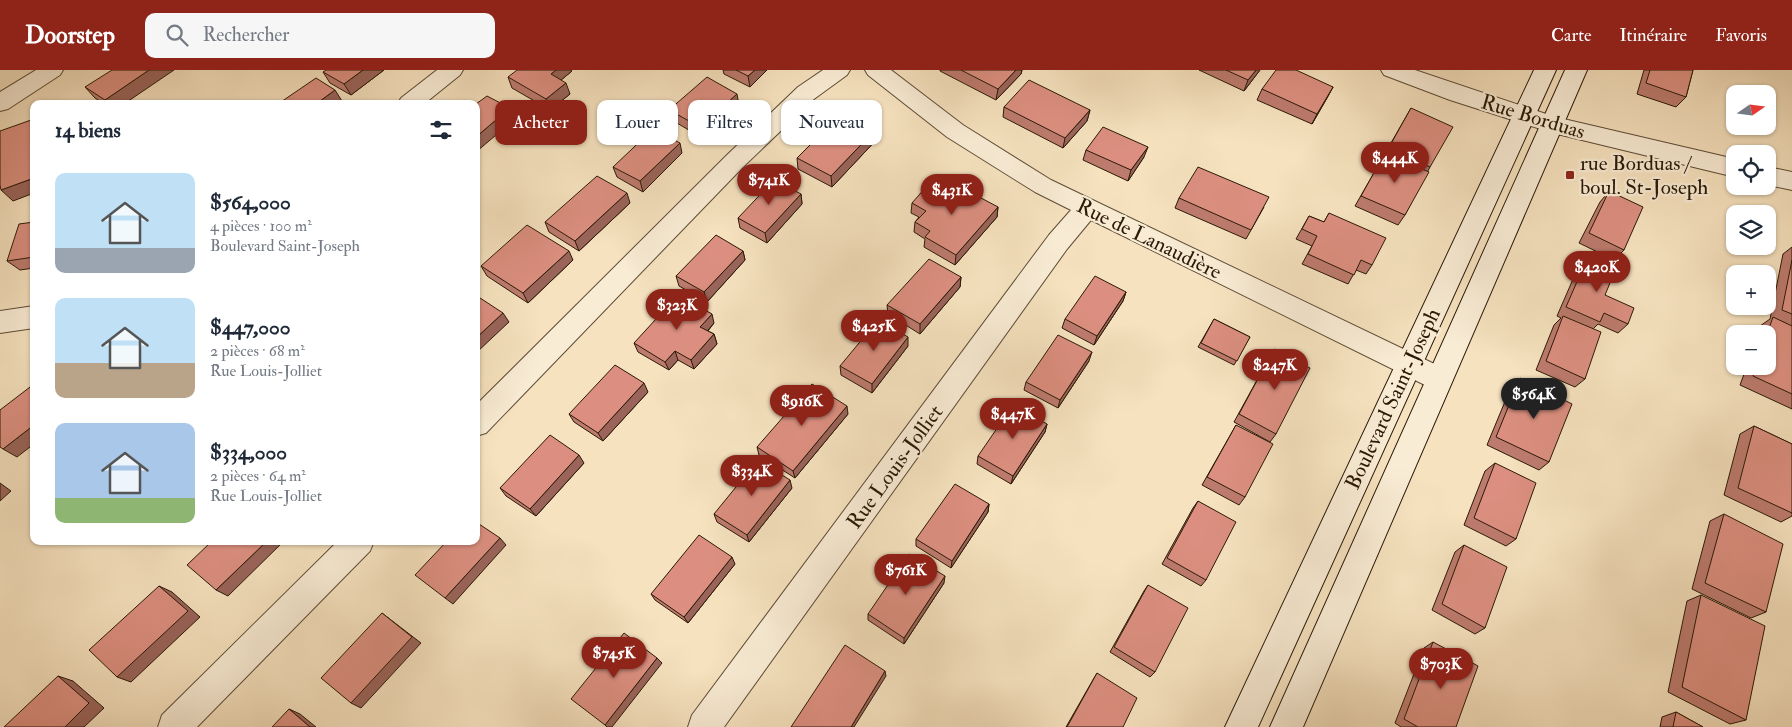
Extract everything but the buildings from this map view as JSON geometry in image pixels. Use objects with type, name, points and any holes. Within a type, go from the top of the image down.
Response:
[{"type":"street","points":[[0,103],[52,70]]},
{"type":"street","points":[[414,100],[452,70]]},
{"type":"street","points":[[480,420],[742,154],[806,93],[838,70]]},
{"type":"street","name":"Rue de Lanaudière","points":[[876,70],[981,148],[1043,186],[1086,209],[1439,379]]},
{"type":"street","name":"Rue Borduas","points":[[1392,70],[1552,125],[1726,166]]},
{"type":"street","name":"Boulevard Saint-Joseph","points":[[1241,727],[1545,70]]},
{"type":"street","name":"Boulevard Saint-Joseph","points":[[1286,727],[1576,70]]},
{"type":"street","points":[[1776,178],[1792,181]]},
{"type":"street","name":"Rue Louis-Jolliet","points":[[704,727],[1058,242],[1086,209]]},
{"type":"street","points":[[0,322],[30,318]]},
{"type":"street","points":[[174,727],[355,545]]},
{"type":"place","name":"rue Borduas / boul. St-Joseph","points":[[1570,175]]}]
